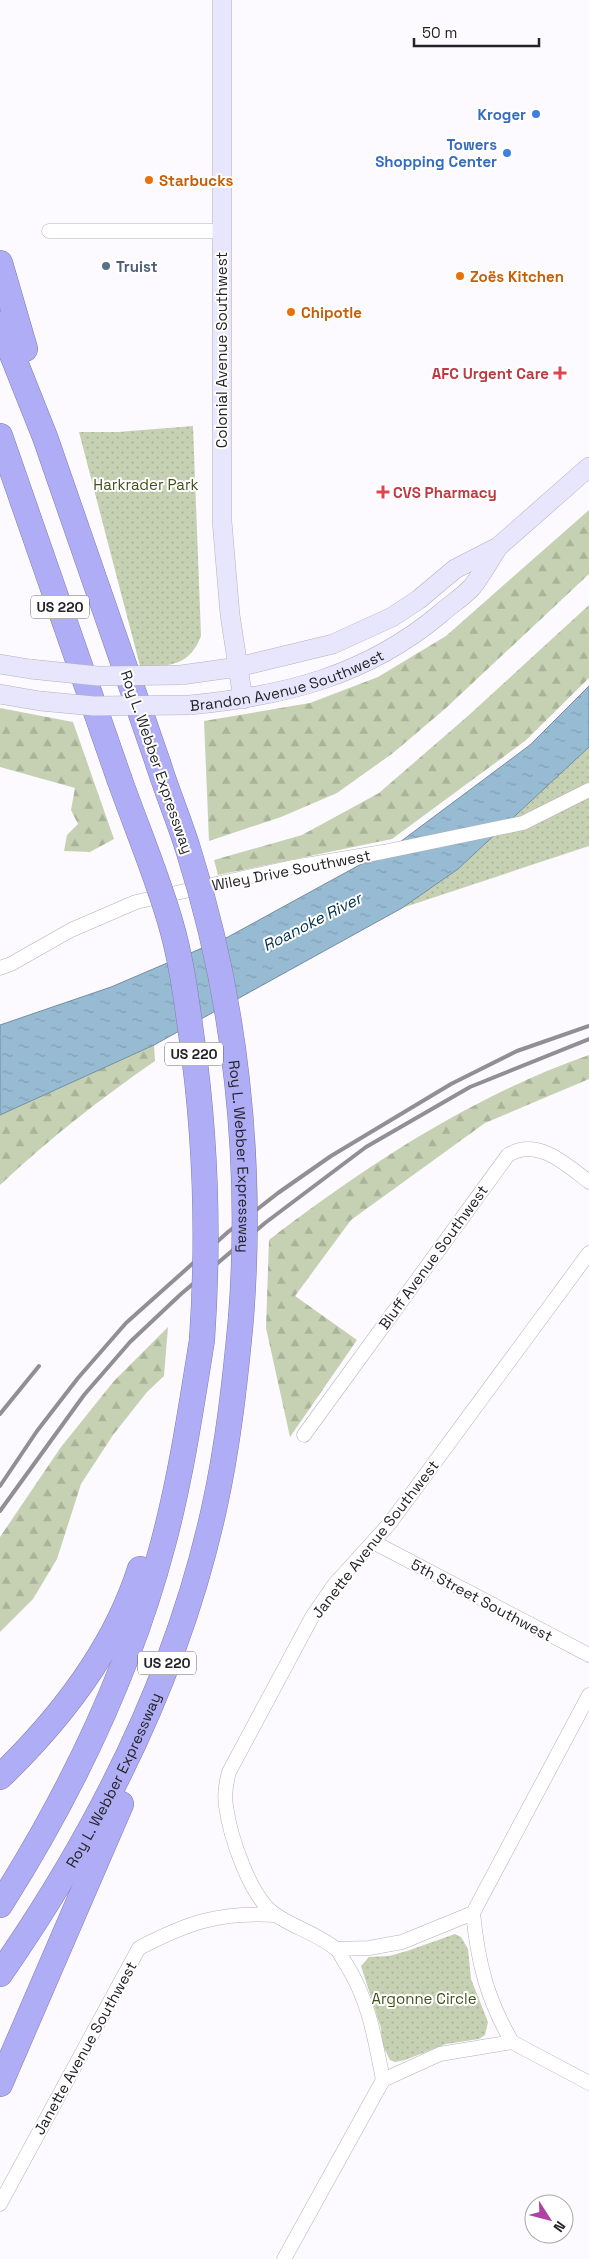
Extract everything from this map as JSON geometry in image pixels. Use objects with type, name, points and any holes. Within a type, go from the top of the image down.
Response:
[{"type":"highway","points":[[0,263],[31,367],[45,437]]},
{"type":"highway","name":"Roy L. Webber Expressway","points":[[0,324],[45,437],[188,849],[205,911],[230,1027],[239,1097],[245,1190],[246,1251],[235,1387],[214,1510],[179,1631],[157,1689],[105,1804],[43,1910],[0,1974]]},
{"type":"highway","name":"US 220","points":[[0,436],[170,922],[188,1011],[197,1077],[206,1198],[207,1265],[202,1340],[189,1422],[163,1544],[128,1653],[93,1738],[63,1799],[0,1905]]},
{"type":"highway","points":[[0,1777],[59,1712],[95,1664],[114,1630],[134,1588],[189,1422]]},
{"type":"highway","points":[[0,2084],[143,1755],[161,1702],[179,1631]]},
{"type":"main road","name":"Colonial Avenue Southwest","points":[[222,0],[222,521],[230,615],[243,699]]},
{"type":"main road","name":"Brandon Avenue Southwest","points":[[0,694],[40,701],[94,706],[190,705],[243,699],[324,681],[377,658],[401,644],[472,587],[498,548],[589,467]]},
{"type":"main road","name":"Brandon Avenue Southwest","points":[[0,664],[98,676],[181,675],[238,667],[333,644],[362,632],[392,618],[418,600],[455,569],[498,548]]},
{"type":"street","points":[[49,231],[222,231]]},
{"type":"street","name":"Wiley Drive Southwest","points":[[0,968],[11,964],[71,930],[136,902],[229,881],[523,823],[589,790]]},
{"type":"street","name":"Bluff Avenue Southwest","points":[[304,1435],[508,1155],[523,1148],[539,1149],[589,1182]]},
{"type":"street","name":"Janette Avenue Southwest","points":[[276,1915],[265,1907],[258,1897],[235,1839],[226,1806],[225,1789],[228,1772],[312,1617],[334,1585],[375,1543],[589,1253]]},
{"type":"street","name":"5th Street Southwest","points":[[375,1543],[589,1655]]},
{"type":"street","points":[[589,1695],[473,1913],[482,1975],[490,2000],[512,2042],[589,2083]]},
{"type":"street","points":[[336,1949],[369,1948],[402,1942],[473,1913]]},
{"type":"street","name":"Janette Avenue Southwest","points":[[0,2204],[139,1948],[169,1933],[200,1921],[247,1914],[276,1915]]},
{"type":"street","points":[[276,1915],[336,1949],[364,1998],[371,2019],[383,2080]]},
{"type":"street","points":[[284,2259],[383,2080],[440,2054],[512,2042]]},
{"type":"green space","name":"Harkrader Park","points":[[193,426],[201,636],[190,654],[177,663],[160,666],[140,666],[79,432],[118,432]]},
{"type":"green space","points":[[589,510],[589,574],[446,708],[393,753],[337,793],[281,817],[209,841],[204,721],[310,703],[378,677],[446,636]]},
{"type":"green space","points":[[589,605],[589,678],[525,741],[392,839],[218,875],[214,860],[302,835],[379,793],[469,715]]},
{"type":"green space","points":[[0,708],[73,722],[114,839],[90,852],[64,851],[67,835],[78,824],[71,810],[75,788],[0,767]]},
{"type":"green space","points":[[589,747],[589,846],[402,908],[458,869]]},
{"type":"green space","points":[[154,1045],[155,1061],[75,1120],[0,1185],[0,1115]]},
{"type":"green space","points":[[589,1055],[589,1079],[485,1123],[351,1220],[295,1296],[357,1340],[290,1437],[266,1328],[269,1240],[382,1159],[422,1135],[504,1090],[546,1071]]},
{"type":"green space","points":[[168,1327],[164,1376],[147,1392],[113,1435],[81,1484],[57,1559],[33,1599],[0,1632],[0,1537],[61,1447],[114,1381]]},
{"type":"green space","name":"Argonne Circle","points":[[455,1934],[461,1937],[468,1949],[471,1979],[488,2022],[485,2035],[479,2039],[446,2044],[405,2060],[395,2062],[390,2060],[382,2044],[381,2028],[361,1966],[369,1957],[389,1956]]},
{"type":"water","name":"Roanoke River","points":[[589,686],[589,747],[458,869],[402,908],[154,1045],[0,1115],[0,1025],[111,987],[228,937],[396,845],[530,745]]},
{"type":"railway","points":[[0,1486],[37,1431],[78,1378],[126,1323],[228,1232],[278,1193],[331,1156],[451,1084],[517,1051],[589,1026]]},
{"type":"railway","points":[[0,1511],[84,1395],[130,1342],[181,1294],[265,1223],[366,1147],[470,1087],[589,1039]]},
{"type":"railway","points":[[0,1414],[39,1366]]},
{"type":"place","name":"Kroger","points":[[536,114]]},
{"type":"place","name":"Towers Shopping Center","points":[[507,153]]},
{"type":"place","name":"Starbucks","points":[[149,180]]},
{"type":"place","name":"Truist","points":[[106,266]]},
{"type":"place","name":"Zoës Kitchen","points":[[460,276]]},
{"type":"place","name":"Chipotle","points":[[291,312]]},
{"type":"place","name":"AFC Urgent Care","points":[[560,373]]},
{"type":"place","name":"CVS Pharmacy","points":[[383,492]]}]
